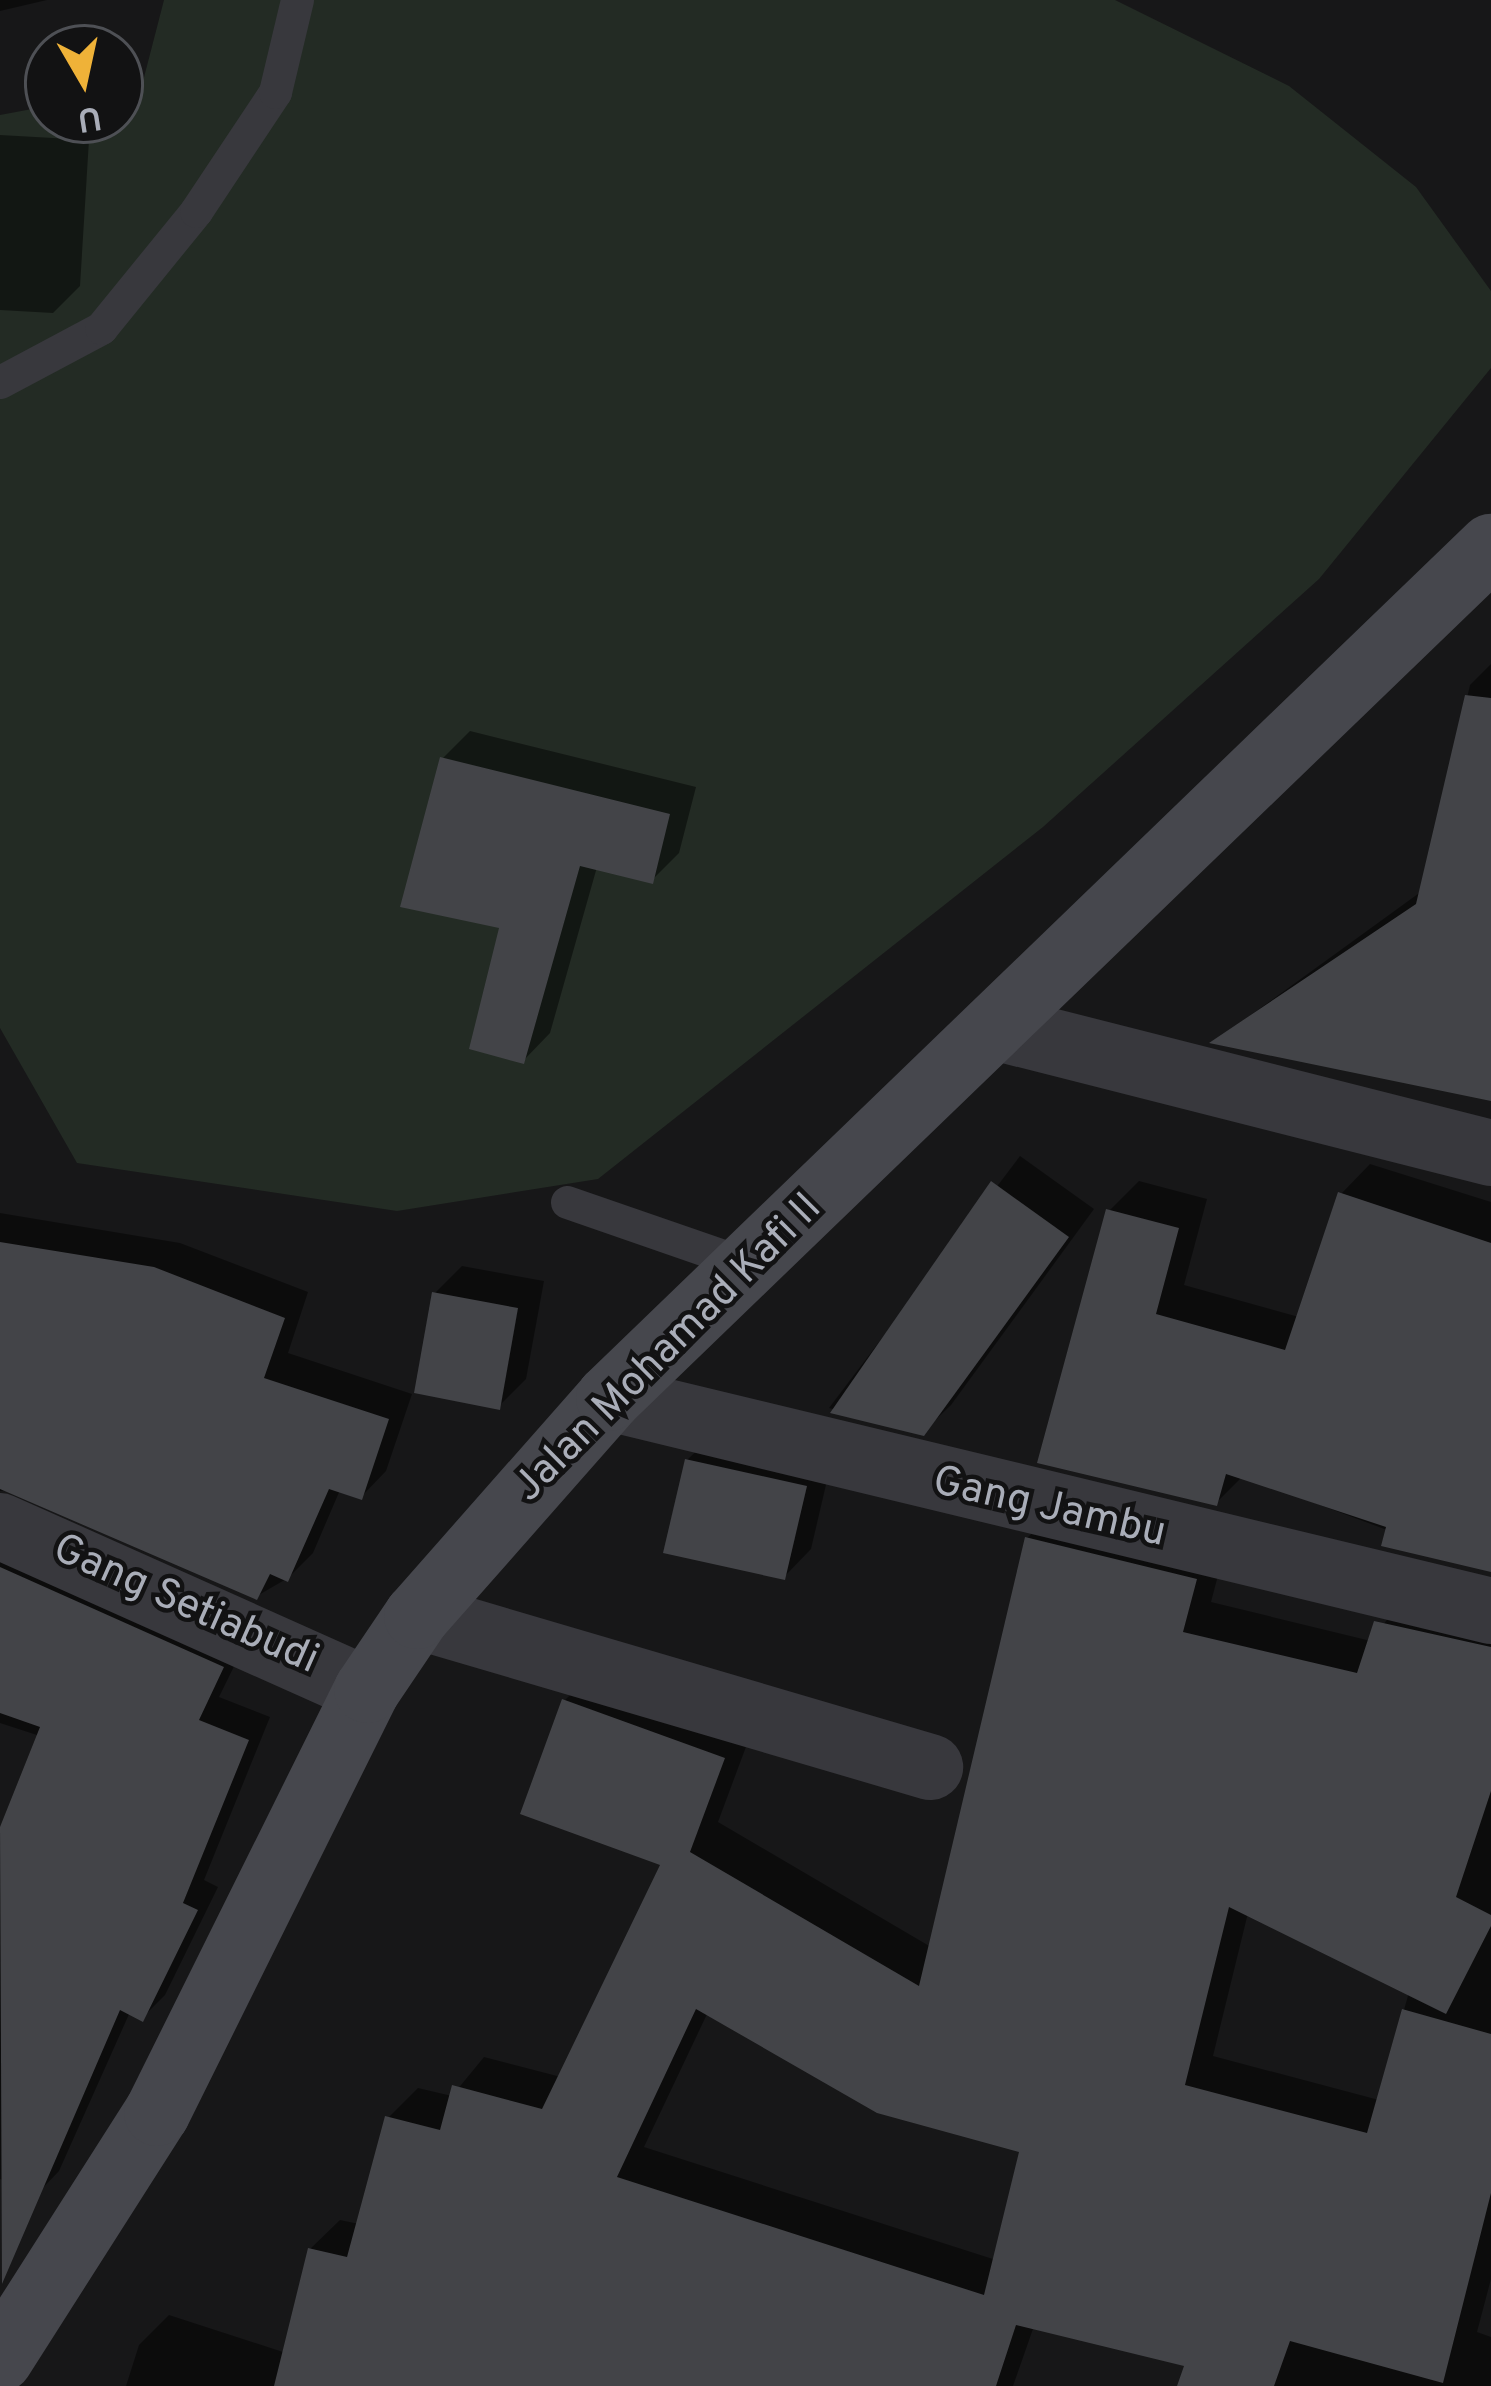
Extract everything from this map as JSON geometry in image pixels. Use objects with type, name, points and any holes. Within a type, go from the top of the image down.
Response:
[{"type":"main road","name":"Jalan Mohamad Kafi II","points":[[0,2359],[157,2113],[367,1690],[417,1616],[609,1398],[1491,547]]},
{"type":"street","points":[[994,1027],[1491,1154]]},
{"type":"street","name":"Gang Jambu","points":[[609,1398],[1486,1592]]},
{"type":"street","name":"Gang Setiabudi","points":[[0,1526],[367,1690]]},
{"type":"street","points":[[417,1616],[930,1767]]},
{"type":"lane","points":[[0,382],[101,328],[196,211],[275,92],[297,0]]},
{"type":"lane","points":[[567,1202],[748,1265]]},
{"type":"shaded area","points":[[164,0],[1115,0],[1289,86],[1416,187],[1491,291],[1491,368],[1319,579],[1043,827],[598,1179],[397,1211],[77,1163],[0,1028],[0,115],[24,110],[24,144],[144,144],[144,77]]},
{"type":"building","points":[[1465,695],[1491,698],[1491,1101],[1209,1043],[1416,904]]},
{"type":"building","points":[[440,757],[670,814],[653,884],[580,866],[524,1064],[469,1049],[499,928],[400,907]]},
{"type":"building","points":[[991,1181],[1069,1237],[924,1436],[830,1413]]},
{"type":"building","points":[[1338,1192],[1491,1243],[1491,1572],[1381,1546],[1386,1527],[1226,1474],[1217,1506],[1037,1463],[1106,1209],[1179,1228],[1156,1314],[1285,1350]]},
{"type":"building","points":[[0,1242],[154,1267],[285,1318],[264,1378],[389,1419],[362,1500],[329,1489],[288,1582],[270,1574],[257,1600],[0,1489]]},
{"type":"building","points":[[432,1292],[518,1308],[500,1410],[414,1393]]},
{"type":"building","points":[[685,1459],[807,1486],[785,1580],[663,1553]]},
{"type":"building","points":[[1025,1537],[1197,1579],[1183,1632],[1357,1673],[1374,1621],[1491,1647],[1491,1791],[1456,1897],[1491,1915],[1491,1926],[1446,2014],[1229,1907],[1185,2085],[1367,2133],[1402,2009],[1491,2034],[1491,2193],[1443,2383],[1290,2341],[1274,2386],[1177,2386],[1184,2366],[1016,2325],[996,2386],[274,2386],[308,2248],[347,2257],[385,2116],[440,2130],[452,2085],[542,2109],[660,1865],[520,1814],[562,1699],[725,1758],[690,1852],[919,1986]],"holes":[[[696,2009],[877,2113],[1019,2152],[984,2295],[617,2177]]]},
{"type":"building","points":[[0,1567],[224,1667],[199,1720],[249,1740],[183,1903],[198,1910],[143,2022],[120,2010],[2,2284],[0,1827],[40,1727],[0,1713]]}]
